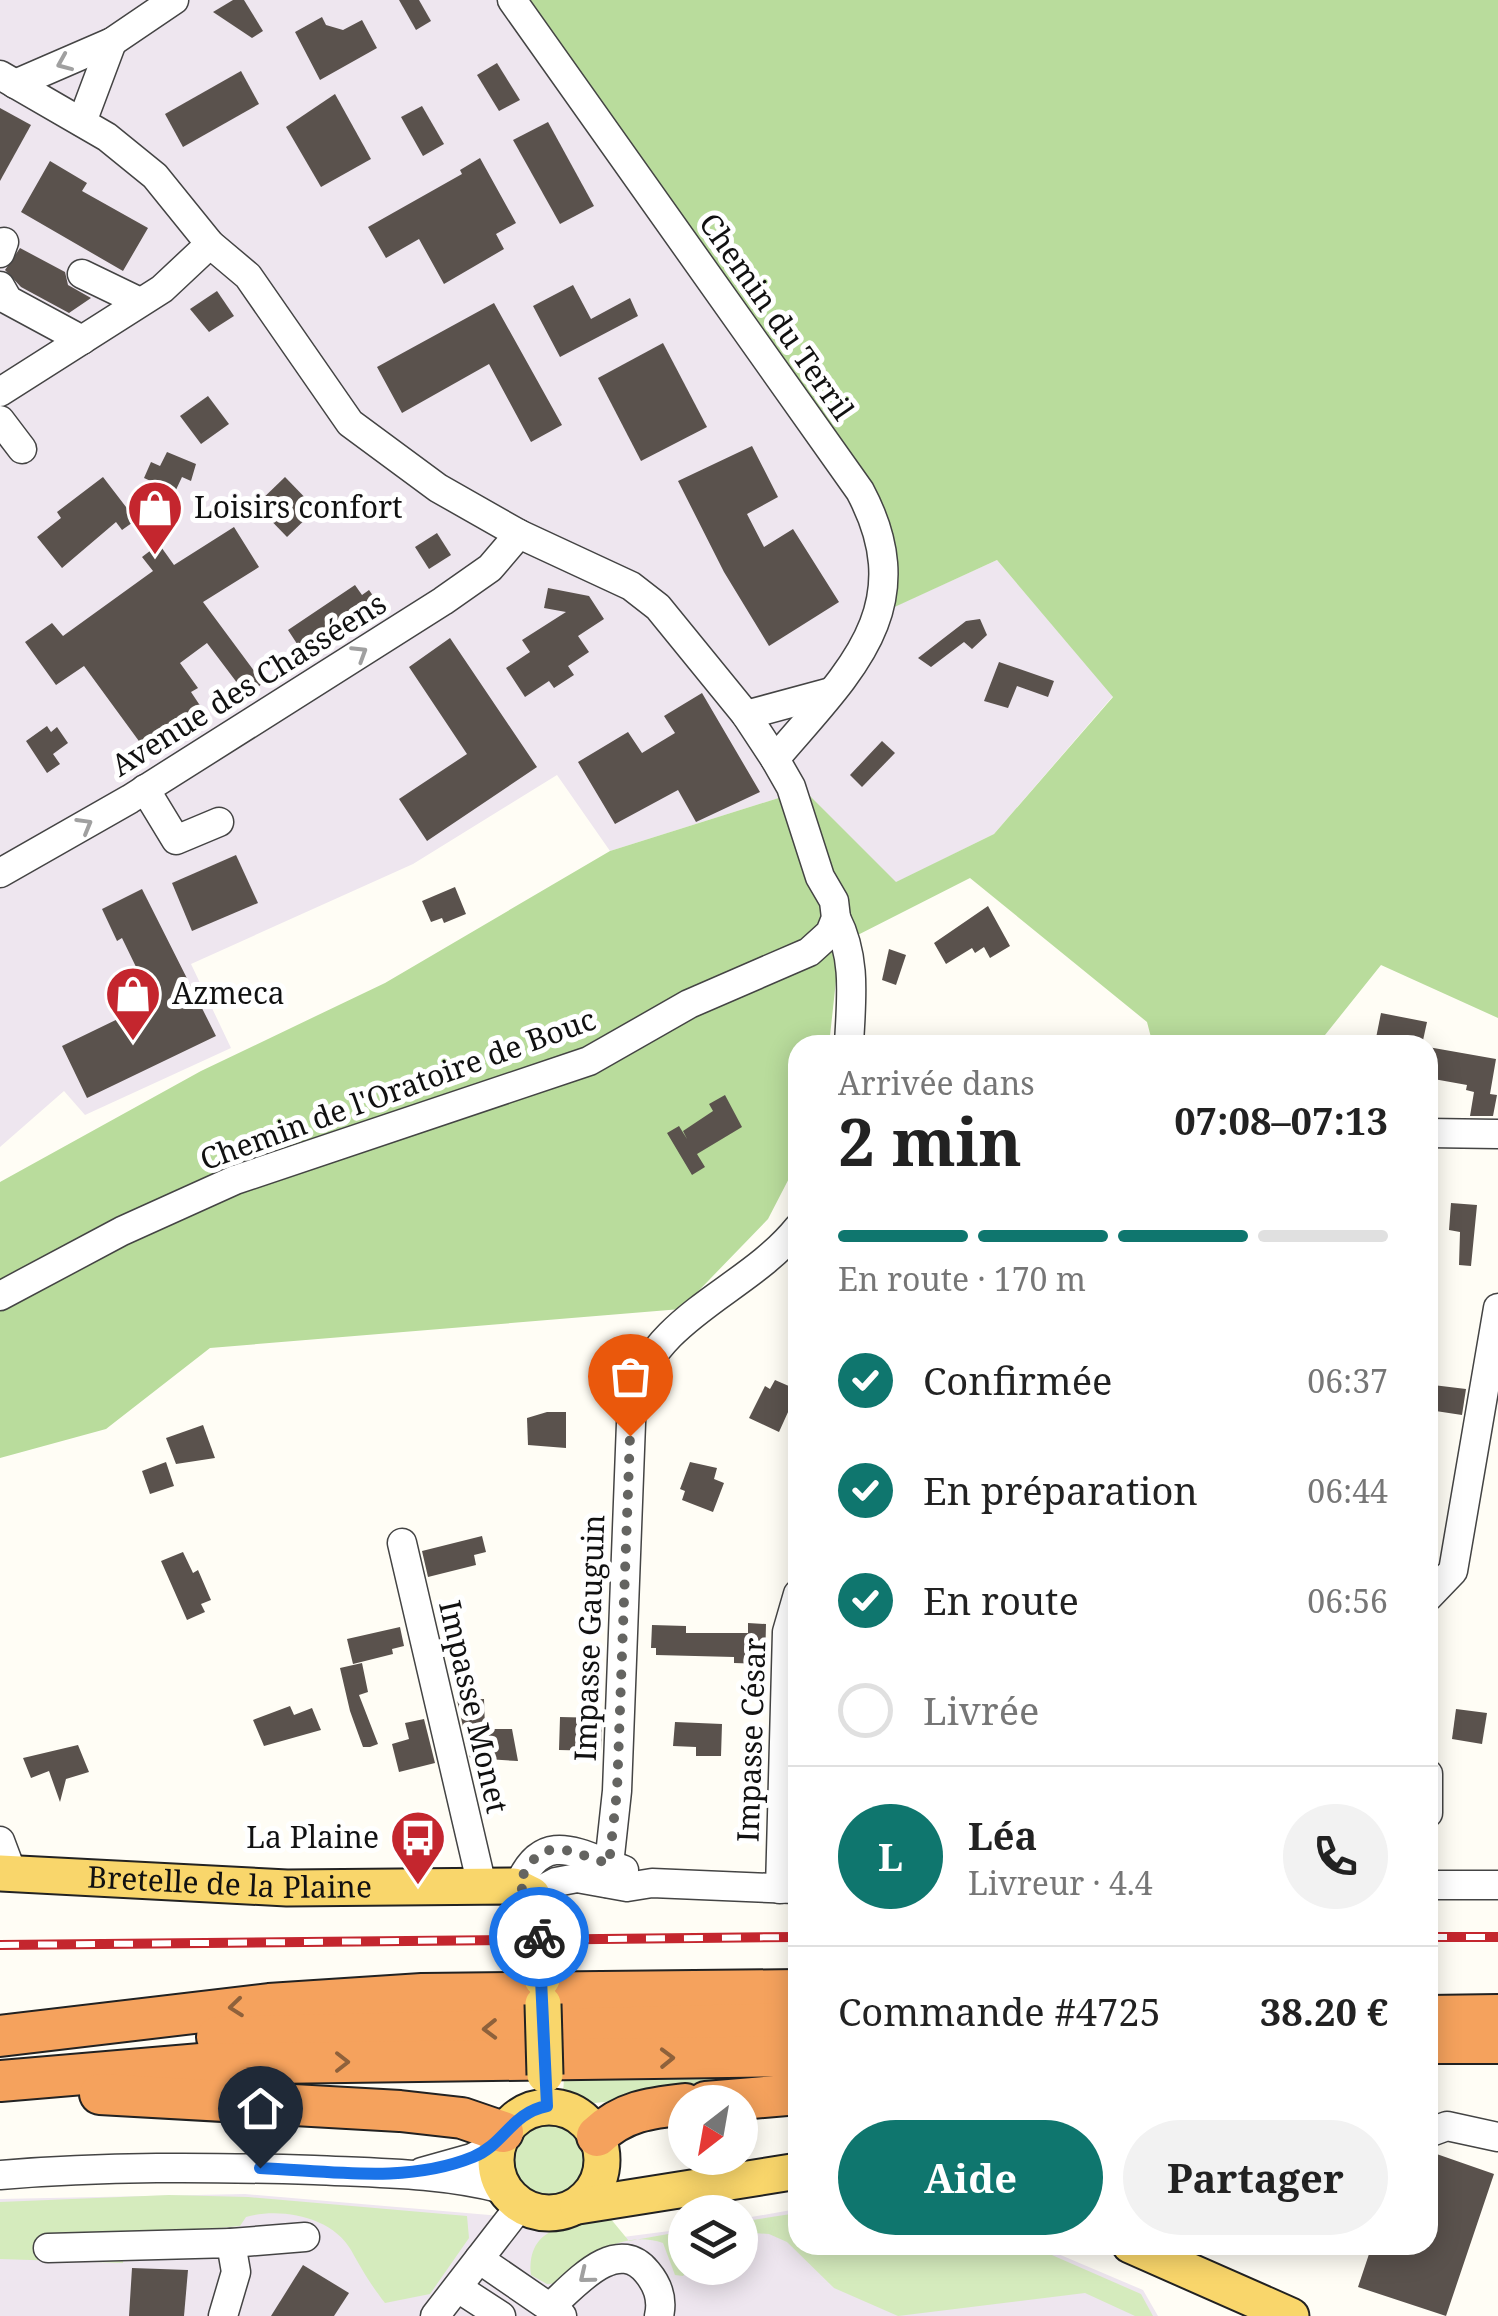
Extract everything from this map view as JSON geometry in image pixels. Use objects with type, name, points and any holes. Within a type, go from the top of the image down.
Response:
[{"type":"highway","points":[[0,2036],[268,2004],[543,1992],[788,1990]]},
{"type":"highway","points":[[1438,2028],[1498,2015]]},
{"type":"highway","points":[[0,2051],[350,2031],[788,2023]]},
{"type":"highway","points":[[1438,2030],[1498,2044]]},
{"type":"highway","points":[[0,2082],[200,2064],[788,2056]]},
{"type":"highway","points":[[0,2099],[126,2094],[283,2102],[462,2118],[500,2138]]},
{"type":"highway","points":[[758,2097],[788,2095]]},
{"type":"highway","points":[[600,2145],[636,2110],[668,2106]]},
{"type":"main road","name":"Bretelle de la Plaine","points":[[4,1862],[287,1888],[482,1886],[529,1898]]},
{"type":"main road","points":[[529,1898],[543,1992],[546,2091],[500,2138],[496,2167],[512,2197],[538,2213],[559,2213],[578,2206],[788,2172]]},
{"type":"main road","points":[[546,2091],[584,2120],[614,2171],[634,2184],[661,2192]]},
{"type":"main road","points":[[578,2206],[592,2192],[601,2174],[600,2145]]},
{"type":"main road","points":[[1153,2255],[1292,2316]]},
{"type":"street","points":[[8,80],[112,42],[174,0]]},
{"type":"street","name":"Chemin du Terril","points":[[512,0],[860,491],[878,524],[887,570],[879,606],[850,674],[775,760]]},
{"type":"street","points":[[82,122],[112,42]]},
{"type":"street","points":[[8,80],[82,122],[156,176],[210,244],[248,276],[350,423],[403,466],[519,534],[644,596],[746,715],[791,788],[820,877],[834,900],[836,918],[849,944],[849,1035]]},
{"type":"street","points":[[0,392],[140,302],[210,244]]},
{"type":"street","points":[[82,274],[140,302]]},
{"type":"street","points":[[0,286],[8,300],[82,340]]},
{"type":"street","points":[[0,420],[22,450]]},
{"type":"street","name":"Avenue des Chasséens","points":[[0,873],[145,789],[443,601],[490,568],[519,534]]},
{"type":"street","points":[[746,715],[831,692]]},
{"type":"street","points":[[145,789],[176,840],[218,822]]},
{"type":"street","name":"Chemin de l'Oratoire de Bouc","points":[[0,1296],[122,1231],[236,1180],[589,1061],[689,1004],[809,952],[830,934],[836,918]]},
{"type":"street","points":[[1438,1133],[1498,1134]]},
{"type":"street","name":"Impasse Gauguin","points":[[608,1874],[617,1791],[632,1397],[639,1374],[666,1337],[788,1236]]},
{"type":"street","points":[[1438,1587],[1453,1571],[1498,1308]]},
{"type":"street","name":"Impasse Monet","points":[[402,1543],[482,1886]]},
{"type":"street","name":"Impasse César","points":[[788,1629],[788,1760]]},
{"type":"street","points":[[529,1898],[530,1861],[546,1850],[563,1849],[627,1887],[652,1884],[788,1889]]},
{"type":"street","points":[[1438,1885],[1498,1884]]},
{"type":"street","points":[[1438,2129],[1447,2126],[1498,2138]]},
{"type":"street","points":[[416,2174],[472,2158],[500,2138]]},
{"type":"street","points":[[0,2175],[117,2166],[416,2174],[512,2197],[479,2259],[436,2316]]},
{"type":"street","points":[[48,2248],[305,2237]]},
{"type":"street","points":[[223,2316],[236,2272],[231,2243]]},
{"type":"street","points":[[479,2259],[556,2312],[593,2269],[608,2260],[626,2259],[642,2266],[652,2277],[659,2291],[659,2316]]},
{"type":"street","points":[[458,2288],[501,2316]]},
{"type":"shaded area","points":[[0,0],[526,0],[871,486],[890,523],[897,572],[889,609],[997,560],[1113,696],[994,834],[895,883],[804,790],[610,851],[557,775],[413,864],[191,964],[231,1048],[85,1115],[64,1091],[0,1147]]},
{"type":"shaded area","points":[[245,2194],[501,2216],[592,2241],[668,2231],[668,2285],[758,2285],[758,2216],[788,2211],[788,2255],[1061,2255],[1143,2290],[1158,2316],[0,2316],[0,2199]]},
{"type":"green space","points":[[526,0],[1498,0],[1498,1018],[1381,965],[1325,1035],[1150,1035],[1147,1022],[970,878],[840,944],[830,1035],[788,1035],[788,1180],[768,1219],[681,1309],[210,1348],[106,1429],[0,1458],[0,1182],[201,1071],[385,983],[610,851],[804,790],[896,882],[994,834],[1113,697],[997,560],[888,610],[893,546],[872,486]]},
{"type":"green space","points":[[788,2073],[788,2083],[668,2085],[668,2095],[585,2104],[563,2093],[564,2079]]},
{"type":"green space","points":[[547,2119],[563,2122],[577,2131],[586,2145],[586,2177],[577,2191],[563,2200],[547,2203],[531,2200],[517,2191],[508,2177],[505,2161],[508,2145],[517,2131],[531,2122]]},
{"type":"green space","points":[[169,2195],[248,2197],[467,2216],[469,2238],[430,2294],[385,2303],[342,2238],[318,2222],[289,2214],[246,2217],[240,2226],[126,2237],[123,2263],[0,2259],[0,2202]]},
{"type":"green space","points":[[788,2214],[788,2243],[758,2233],[758,2219]]},
{"type":"green space","points":[[610,2218],[629,2241],[594,2255],[561,2283],[547,2284],[531,2275],[531,2258],[544,2237],[567,2225]]},
{"type":"green space","points":[[668,2234],[668,2256],[663,2243],[637,2240]]},
{"type":"green space","points":[[800,2255],[1052,2255],[1141,2294],[1153,2316],[1135,2316],[1085,2293],[898,2316],[834,2288]]},
{"type":"building","points":[[233,0],[244,0],[263,31],[252,38],[213,12]]},
{"type":"building","points":[[399,0],[419,0],[431,21],[416,30]]},
{"type":"building","points":[[322,17],[326,25],[343,30],[362,20],[377,48],[320,80],[295,32]]},
{"type":"building","points":[[497,63],[520,100],[499,111],[477,75]]},
{"type":"building","points":[[241,71],[259,104],[183,147],[165,114]]},
{"type":"building","points":[[335,94],[371,159],[321,187],[286,127]]},
{"type":"building","points":[[422,106],[444,144],[423,156],[401,117]]},
{"type":"building","points":[[0,108],[31,125],[0,181]]},
{"type":"building","points":[[548,122],[594,206],[560,224],[513,140]]},
{"type":"building","points":[[480,158],[516,223],[496,234],[504,249],[444,284],[419,239],[386,258],[368,227],[462,174],[460,170]]},
{"type":"building","points":[[50,161],[87,183],[82,191],[148,228],[123,271],[21,212]]},
{"type":"building","points":[[20,248],[65,272],[68,285],[91,298],[69,313],[21,287],[5,270]]},
{"type":"building","points":[[573,285],[591,319],[630,298],[638,316],[560,357],[533,306]]},
{"type":"building","points":[[217,291],[234,316],[209,332],[190,309]]},
{"type":"building","points":[[494,303],[562,425],[531,442],[489,364],[402,413],[377,367]]},
{"type":"building","points":[[663,343],[707,427],[641,461],[598,378]]},
{"type":"building","points":[[208,396],[229,424],[201,444],[180,416]]},
{"type":"building","points":[[752,446],[778,497],[747,514],[764,547],[793,529],[839,602],[769,646],[724,572],[678,481]]},
{"type":"building","points":[[167,452],[196,464],[191,481],[182,477],[175,492],[144,478],[151,462],[160,466]]},
{"type":"building","points":[[103,477],[136,520],[122,530],[116,522],[62,568],[37,537],[61,518],[57,512]]},
{"type":"building","points":[[285,477],[316,509],[287,537],[256,505]]},
{"type":"building","points":[[234,527],[259,567],[203,602],[263,683],[247,696],[207,643],[180,663],[198,688],[191,692],[201,707],[144,748],[84,666],[56,685],[25,642],[52,623],[63,636],[153,571],[142,557],[159,544],[174,565]]},
{"type":"building","points":[[437,533],[451,555],[429,569],[415,547]]},
{"type":"building","points":[[355,585],[362,595],[369,590],[378,603],[303,653],[288,630]]},
{"type":"building","points":[[548,588],[589,596],[604,619],[578,636],[589,652],[568,666],[574,675],[554,688],[549,681],[525,697],[506,668],[530,652],[522,640],[566,612],[544,608]]},
{"type":"building","points":[[980,619],[987,635],[972,649],[964,642],[931,667],[918,658],[966,621]]},
{"type":"building","points":[[450,638],[537,767],[427,841],[399,799],[467,754],[409,667]]},
{"type":"building","points":[[999,662],[1054,681],[1048,697],[1017,686],[1008,708],[984,701]]},
{"type":"building","points":[[702,693],[760,792],[696,822],[678,790],[615,824],[578,762],[628,732],[642,753],[675,733],[664,716]]},
{"type":"building","points":[[47,726],[51,732],[57,727],[68,743],[53,754],[60,764],[47,773],[26,741]]},
{"type":"building","points":[[882,741],[895,753],[862,787],[850,775]]},
{"type":"building","points":[[236,855],[258,903],[192,931],[172,883]]},
{"type":"building","points":[[455,887],[466,914],[444,923],[442,918],[431,922],[422,901]]},
{"type":"building","points":[[142,889],[216,1036],[87,1098],[62,1046],[153,1002],[122,938],[117,941],[102,909]]},
{"type":"building","points":[[988,906],[1010,946],[990,958],[984,947],[975,953],[972,948],[946,964],[934,943]]},
{"type":"building","points":[[889,949],[906,955],[896,985],[882,980]]},
{"type":"building","points":[[1381,1013],[1427,1022],[1424,1035],[1377,1035]]},
{"type":"building","points":[[1438,1049],[1496,1059],[1490,1094],[1497,1095],[1493,1116],[1470,1116],[1474,1092],[1466,1090],[1467,1085],[1438,1080]]},
{"type":"building","points":[[725,1095],[742,1127],[697,1154],[705,1167],[692,1175],[667,1133],[679,1126],[687,1139],[683,1131],[713,1111],[709,1104]]},
{"type":"building","points":[[1451,1203],[1477,1205],[1471,1266],[1459,1265],[1460,1232],[1449,1230]]},
{"type":"building","points":[[775,1380],[788,1386],[788,1412],[779,1432],[749,1418],[765,1386],[770,1389]]},
{"type":"building","points":[[1438,1386],[1466,1389],[1462,1415],[1438,1411]]},
{"type":"building","points":[[566,1412],[566,1448],[528,1445],[527,1418]]},
{"type":"building","points":[[203,1425],[215,1458],[176,1464],[166,1438]]},
{"type":"building","points":[[166,1462],[174,1486],[150,1494],[142,1471]]},
{"type":"building","points":[[690,1462],[717,1468],[714,1479],[724,1483],[713,1512],[682,1500],[685,1491],[680,1489]]},
{"type":"building","points":[[482,1536],[486,1552],[474,1555],[476,1565],[428,1577],[422,1551]]},
{"type":"building","points":[[183,1552],[193,1573],[198,1570],[211,1600],[201,1604],[205,1612],[187,1620],[161,1561]]},
{"type":"building","points":[[748,1623],[766,1624],[765,1664],[734,1663],[734,1657],[656,1655],[656,1648],[651,1648],[652,1625],[686,1626],[686,1633],[748,1633]]},
{"type":"building","points":[[400,1627],[404,1646],[392,1649],[393,1654],[353,1664],[347,1639]]},
{"type":"building","points":[[362,1663],[368,1692],[359,1695],[378,1744],[370,1747],[363,1747],[340,1668]]},
{"type":"building","points":[[484,1699],[485,1729],[512,1729],[518,1761],[470,1758],[457,1700]]},
{"type":"building","points":[[290,1706],[294,1715],[312,1708],[321,1730],[264,1746],[253,1720]]},
{"type":"building","points":[[1456,1709],[1487,1713],[1482,1744],[1452,1739]]},
{"type":"building","points":[[560,1717],[602,1718],[601,1751],[559,1750]]},
{"type":"building","points":[[424,1719],[435,1763],[399,1772],[392,1744],[409,1739],[405,1723]]},
{"type":"building","points":[[675,1722],[722,1724],[721,1756],[696,1756],[696,1747],[673,1746]]},
{"type":"building","points":[[78,1745],[89,1772],[66,1779],[60,1802],[49,1771],[31,1778],[23,1758]]},
{"type":"building","points":[[1438,2154],[1494,2174],[1446,2316],[1358,2287],[1369,2255],[1438,2255]]},
{"type":"building","points":[[303,2265],[349,2293],[334,2316],[271,2316]]},
{"type":"building","points":[[132,2268],[188,2270],[184,2316],[129,2316]]},
{"type":"railway","points":[[0,1945],[788,1937]]},
{"type":"railway","points":[[1438,1937],[1498,1937]]},
{"type":"way so far","points":[[539,1937],[532,1896],[518,1886],[530,1861],[546,1850],[563,1849],[609,1864],[617,1791],[630,1436]]},
{"type":"place","name":"Loisirs confort","points":[[155,557]]},
{"type":"place","name":"Azmeca","points":[[133,1043]]},
{"type":"place","name":"La Plaine","points":[[418,1887]]},
{"type":"route","points":[[260,2168],[416,2174],[472,2158],[498,2144],[514,2119],[547,2106],[539,1937]]}]
